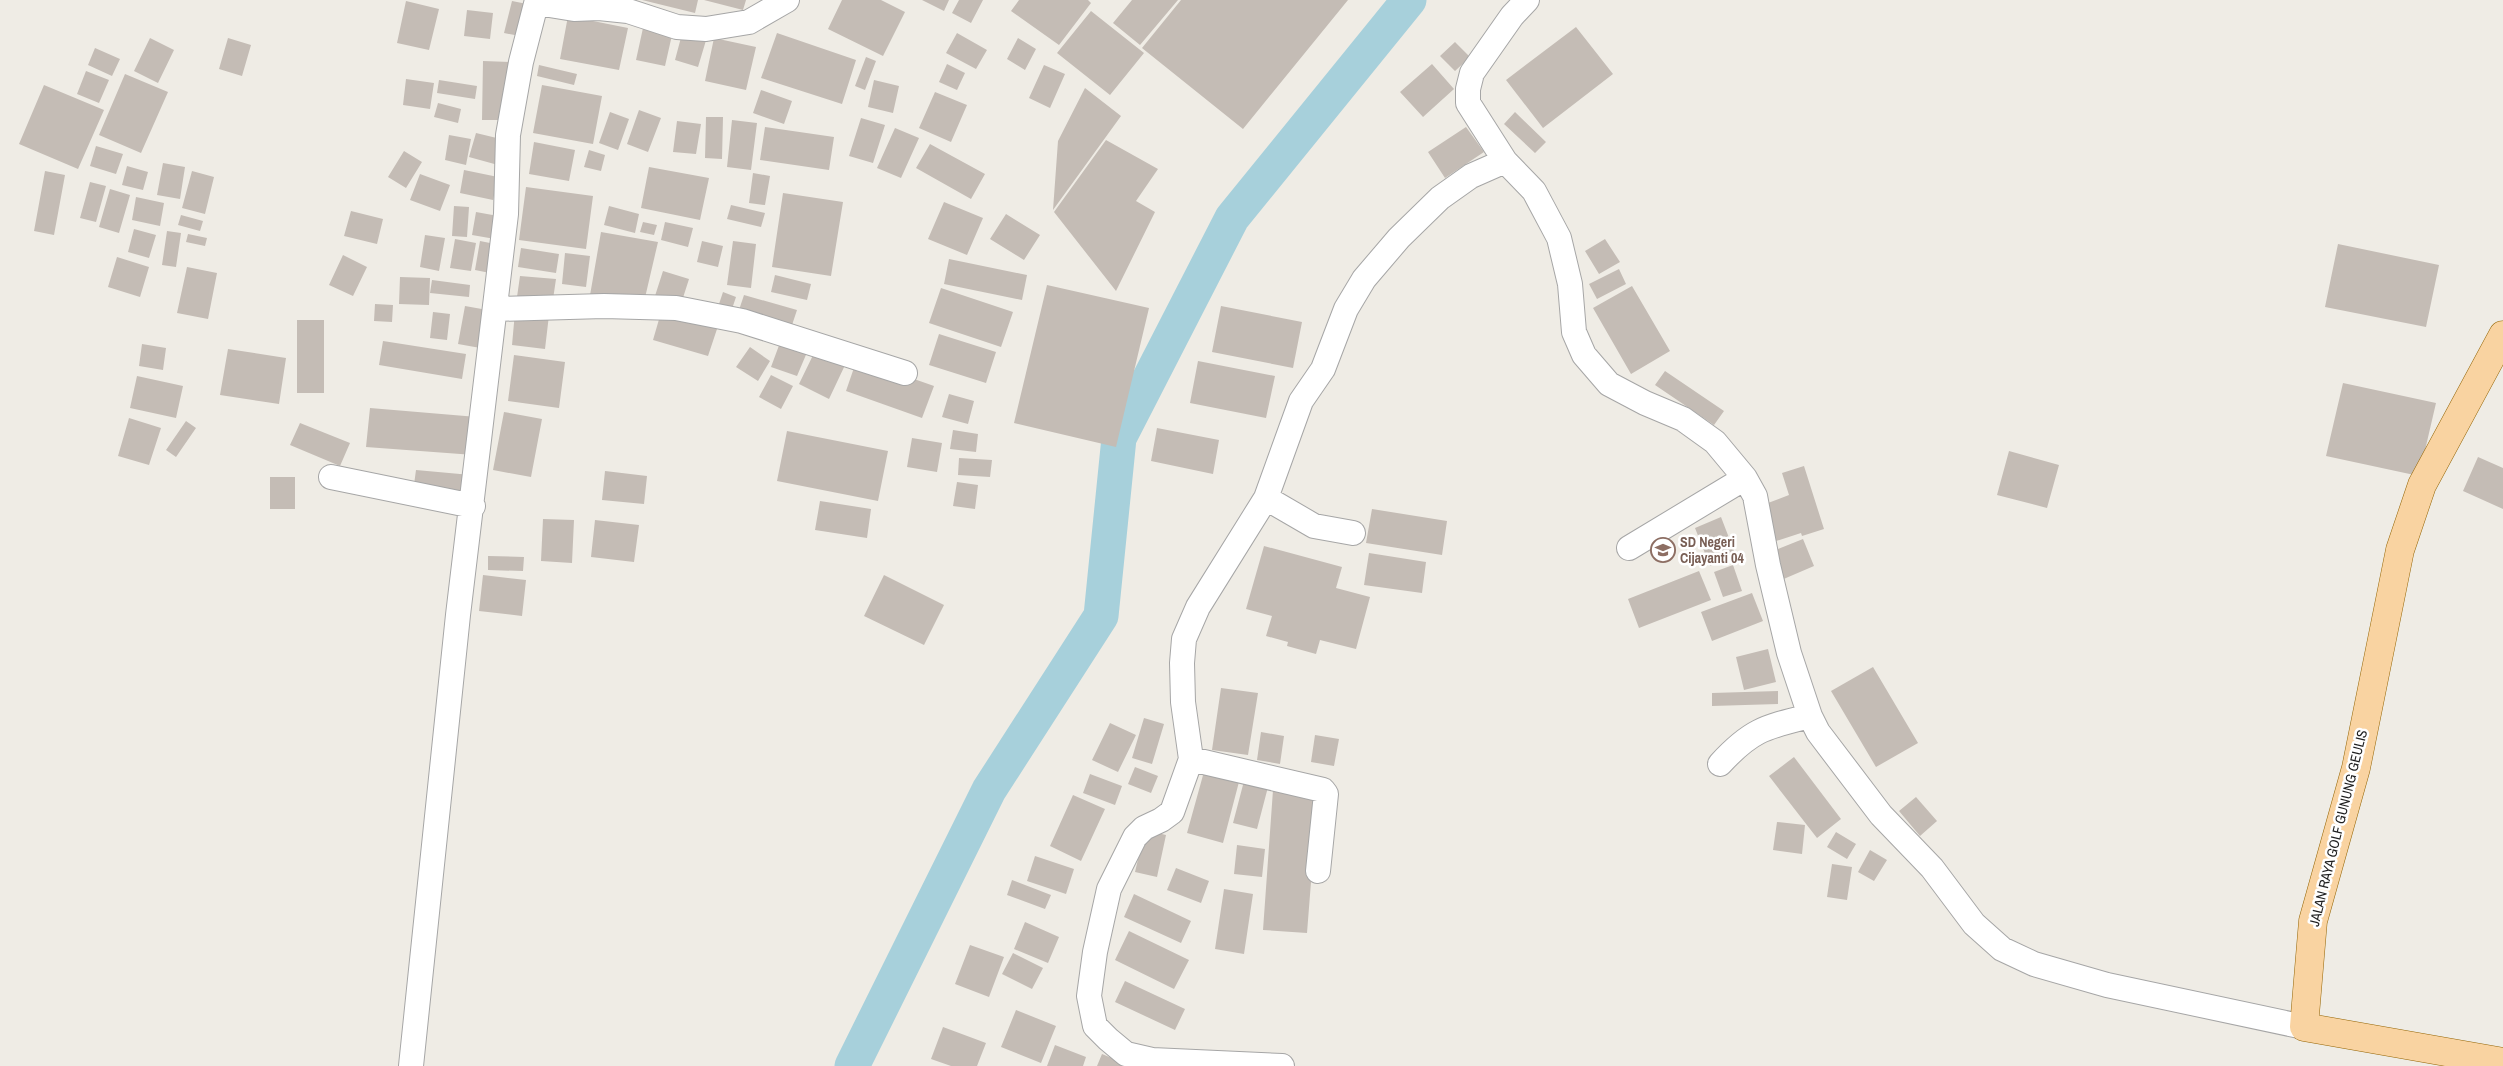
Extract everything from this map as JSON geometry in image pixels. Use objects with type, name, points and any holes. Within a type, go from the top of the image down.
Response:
[{"type":"main road","name":"JALAN RAYA GOLF GUNUNG GEULIS","points":[[2304,1027],[2313,921],[2356,768],[2400,550],[2422,485],[2503,335]]},
{"type":"main road","points":[[2304,1027],[2503,1062]]},
{"type":"street","points":[[411,1066],[458,615],[473,506],[506,214],[508,135],[521,62],[537,1],[574,9],[628,10],[677,27],[706,29],[749,22],[787,0]]},
{"type":"street","points":[[1526,0],[1512,16],[1477,66],[1468,89],[1468,103],[1506,161],[1534,191],[1559,238],[1570,284],[1574,332],[1584,355],[1609,384],[1645,403],[1683,419],[1715,442],[1746,478],[1755,496],[1766,557],[1789,653],[1810,716],[1818,732],[1881,816],[1932,868],[1974,924],[2002,949],[2034,964],[2107,985],[2304,1027]]},
{"type":"street","points":[[1282,1066],[1152,1060],[1126,1054],[1095,1026],[1089,996],[1095,952],[1109,889],[1135,837],[1144,828],[1172,812],[1191,759],[1183,702],[1182,663],[1184,639],[1198,608],[1266,498],[1301,401],[1323,369],[1346,309],[1364,279],[1399,238],[1440,198],[1470,176],[1506,161]]},
{"type":"street","points":[[496,308],[649,307],[714,314],[742,321],[905,373]]},
{"type":"street","points":[[331,477],[473,506]]},
{"type":"street","points":[[1630,548],[1746,478]]},
{"type":"street","points":[[1266,498],[1314,526],[1353,533]]},
{"type":"street","points":[[1720,764],[1739,743],[1767,727],[1810,716]]},
{"type":"street","points":[[1191,759],[1324,790],[1326,794],[1318,871]]},
{"type":"building","points":[[642,0],[698,0],[695,13]]},
{"type":"building","points":[[704,0],[746,0],[743,10]]},
{"type":"building","points":[[842,0],[881,0],[905,12],[883,56],[828,29]]},
{"type":"building","points":[[922,0],[949,0],[944,11]]},
{"type":"building","points":[[959,0],[983,0],[971,23],[952,13]]},
{"type":"building","points":[[1019,0],[1088,0],[1091,3],[1059,45],[1011,11]]},
{"type":"building","points":[[1132,0],[1178,0],[1140,45],[1113,23]]},
{"type":"building","points":[[1181,0],[1348,0],[1243,129],[1142,48]]},
{"type":"building","points":[[406,1],[439,9],[429,50],[397,43]]},
{"type":"building","points":[[512,1],[527,4],[520,36],[504,33]]},
{"type":"building","points":[[467,10],[493,13],[490,39],[464,36]]},
{"type":"building","points":[[1091,11],[1144,53],[1110,95],[1057,53]]},
{"type":"building","points":[[568,16],[628,28],[619,70],[560,59]]},
{"type":"building","points":[[1576,27],[1613,74],[1543,128],[1506,80]]},
{"type":"building","points":[[643,28],[672,35],[665,66],[636,60]]},
{"type":"building","points":[[683,30],[707,37],[698,67],[675,60]]},
{"type":"building","points":[[777,33],[856,60],[842,104],[761,78]]},
{"type":"building","points":[[957,33],[987,50],[976,69],[946,53]]},
{"type":"building","points":[[150,38],[174,50],[158,83],[134,71]]},
{"type":"building","points":[[228,38],[251,45],[242,76],[219,69]]},
{"type":"building","points":[[714,38],[756,47],[746,90],[705,81]]},
{"type":"building","points":[[1018,38],[1036,49],[1025,70],[1007,59]]},
{"type":"building","points":[[1455,42],[1470,57],[1455,71],[1440,56]]},
{"type":"building","points":[[95,48],[120,59],[112,76],[88,65]]},
{"type":"building","points":[[866,57],[876,61],[865,90],[855,86]]},
{"type":"building","points":[[483,61],[511,62],[509,120],[482,120]]},
{"type":"building","points":[[947,64],[965,73],[957,90],[939,82]]},
{"type":"building","points":[[1432,64],[1454,89],[1423,117],[1400,92]]},
{"type":"building","points":[[539,65],[577,74],[574,85],[537,76]]},
{"type":"building","points":[[1044,65],[1065,74],[1050,108],[1029,98]]},
{"type":"building","points":[[86,71],[109,80],[99,103],[77,94]]},
{"type":"building","points":[[125,74],[168,92],[141,153],[99,135]]},
{"type":"building","points":[[406,79],[434,83],[430,109],[403,105]]},
{"type":"building","points":[[439,80],[477,86],[475,99],[437,93]]},
{"type":"building","points":[[874,80],[899,86],[893,113],[868,107]]},
{"type":"building","points":[[44,85],[104,110],[78,169],[19,144]]},
{"type":"building","points":[[542,85],[602,96],[593,144],[533,133]]},
{"type":"building","points":[[1085,88],[1121,116],[1053,210],[1058,141]]},
{"type":"building","points":[[761,90],[792,101],[784,124],[753,113]]},
{"type":"building","points":[[935,92],[967,105],[951,142],[919,128]]},
{"type":"building","points":[[438,103],[461,109],[458,123],[434,117]]},
{"type":"building","points":[[639,110],[661,118],[648,152],[627,144]]},
{"type":"building","points":[[610,112],[629,119],[618,150],[599,143]]},
{"type":"building","points":[[1515,112],[1546,142],[1535,153],[1504,124]]},
{"type":"building","points":[[706,117],[723,117],[722,159],[705,158]]},
{"type":"building","points":[[861,118],[885,125],[873,163],[849,156]]},
{"type":"building","points":[[732,120],[757,123],[751,170],[727,167]]},
{"type":"building","points":[[677,121],[701,124],[696,154],[673,152]]},
{"type":"building","points":[[765,127],[834,137],[829,170],[760,160]]},
{"type":"building","points":[[1466,127],[1484,152],[1445,178],[1428,152]]},
{"type":"building","points":[[895,128],[919,138],[901,178],[877,168]]},
{"type":"building","points":[[476,133],[505,140],[498,165],[469,157]]},
{"type":"building","points":[[449,135],[471,139],[466,165],[445,160]]},
{"type":"building","points":[[1106,140],[1158,169],[1136,201],[1155,212],[1116,291],[1054,212]]},
{"type":"building","points":[[534,142],[575,150],[569,181],[529,174]]},
{"type":"building","points":[[930,144],[985,174],[971,199],[916,168]]},
{"type":"building","points":[[96,146],[123,154],[116,174],[90,166]]},
{"type":"building","points":[[589,150],[605,155],[601,171],[584,167]]},
{"type":"building","points":[[404,151],[422,162],[406,188],[388,177]]},
{"type":"building","points":[[163,163],[185,167],[180,199],[157,195]]},
{"type":"building","points":[[127,166],[148,172],[143,190],[122,185]]},
{"type":"building","points":[[649,167],[709,178],[700,220],[641,208]]},
{"type":"building","points":[[464,170],[498,177],[493,200],[460,193]]},
{"type":"building","points":[[45,171],[65,175],[54,235],[34,231]]},
{"type":"building","points":[[192,171],[214,177],[205,214],[182,208]]},
{"type":"building","points":[[753,173],[770,176],[765,205],[749,203]]},
{"type":"building","points":[[420,174],[450,185],[440,211],[410,200]]},
{"type":"building","points":[[90,182],[106,186],[96,222],[80,218]]},
{"type":"building","points":[[526,187],[593,196],[586,249],[519,240]]},
{"type":"building","points":[[110,189],[130,195],[119,233],[99,227]]},
{"type":"building","points":[[783,193],[843,202],[831,276],[772,267]]},
{"type":"building","points":[[136,197],[164,203],[160,226],[132,220]]},
{"type":"building","points":[[944,202],[983,218],[967,255],[928,239]]},
{"type":"building","points":[[731,205],[765,213],[761,227],[727,219]]},
{"type":"building","points":[[454,206],[469,207],[467,237],[452,236]]},
{"type":"building","points":[[609,206],[639,214],[635,233],[604,225]]},
{"type":"building","points":[[351,211],[383,219],[377,244],[344,236]]},
{"type":"building","points":[[476,212],[498,216],[495,239],[472,235]]},
{"type":"building","points":[[1006,214],[1040,235],[1024,260],[990,239]]},
{"type":"building","points":[[181,215],[203,221],[200,231],[178,225]]},
{"type":"building","points":[[643,222],[657,225],[654,235],[640,232]]},
{"type":"building","points":[[665,222],[693,228],[688,247],[661,240]]},
{"type":"building","points":[[134,229],[156,235],[149,258],[128,252]]},
{"type":"building","points":[[167,231],[181,233],[176,267],[162,265]]},
{"type":"building","points":[[601,232],[658,242],[644,302],[589,301]]},
{"type":"building","points":[[188,234],[207,238],[205,246],[186,242]]},
{"type":"building","points":[[425,235],[445,238],[439,271],[420,267]]},
{"type":"building","points":[[455,239],[476,243],[471,271],[450,268]]},
{"type":"building","points":[[1605,239],[1620,262],[1599,274],[1585,251]]},
{"type":"building","points":[[480,241],[500,245],[495,274],[475,270]]},
{"type":"building","points":[[702,241],[723,246],[718,267],[697,262]]},
{"type":"building","points":[[733,241],[756,244],[751,288],[727,285]]},
{"type":"building","points":[[2338,244],[2439,265],[2426,327],[2325,307]]},
{"type":"building","points":[[521,248],[559,254],[556,273],[518,267]]},
{"type":"building","points":[[565,253],[590,256],[586,287],[562,284]]},
{"type":"building","points":[[343,255],[367,267],[353,296],[329,285]]},
{"type":"building","points":[[117,257],[149,267],[140,297],[108,287]]},
{"type":"building","points":[[949,259],[1027,275],[1022,300],[944,284]]},
{"type":"building","points":[[187,267],[217,273],[208,319],[177,313]]},
{"type":"building","points":[[1619,269],[1626,284],[1597,299],[1589,284]]},
{"type":"building","points":[[663,271],[689,279],[681,304],[655,296]]},
{"type":"building","points":[[775,275],[811,284],[807,300],[771,292]]},
{"type":"building","points":[[520,276],[556,279],[552,306],[516,304]]},
{"type":"building","points":[[400,277],[430,278],[429,305],[399,304]]},
{"type":"building","points":[[432,280],[470,285],[469,297],[430,293]]},
{"type":"building","points":[[1047,285],[1149,308],[1116,447],[1014,423]]},
{"type":"building","points":[[1632,286],[1670,351],[1631,374],[1593,308]]},
{"type":"building","points":[[941,288],[1013,312],[1001,347],[929,323]]},
{"type":"building","points":[[723,292],[736,297],[730,315],[717,310]]},
{"type":"building","points":[[744,295],[797,310],[789,334],[736,319]]},
{"type":"building","points":[[375,304],[393,305],[392,322],[374,321]]},
{"type":"building","points":[[465,306],[493,311],[486,349],[458,344]]},
{"type":"building","points":[[1221,306],[1302,322],[1293,368],[1212,352]]},
{"type":"building","points":[[662,309],[718,326],[708,356],[653,340]]},
{"type":"building","points":[[433,312],[450,314],[447,340],[430,338]]},
{"type":"building","points":[[515,312],[549,315],[545,349],[512,345]]},
{"type":"building","points":[[297,320],[324,320],[324,393],[297,393]]},
{"type":"building","points":[[939,334],[996,352],[986,383],[929,365]]},
{"type":"building","points":[[781,340],[808,350],[797,376],[771,367]]},
{"type":"building","points":[[383,341],[466,354],[462,379],[379,365]]},
{"type":"building","points":[[142,344],[166,348],[163,370],[139,366]]},
{"type":"building","points":[[750,347],[770,361],[758,381],[736,367]]},
{"type":"building","points":[[228,349],[286,358],[279,404],[220,395]]},
{"type":"building","points":[[816,349],[846,363],[829,399],[799,384]]},
{"type":"building","points":[[514,355],[565,362],[559,408],[508,401]]},
{"type":"building","points":[[857,359],[934,386],[922,418],[846,391]]},
{"type":"building","points":[[1198,361],[1275,376],[1266,418],[1190,403]]},
{"type":"building","points":[[1665,371],[1724,411],[1714,425],[1655,385]]},
{"type":"building","points":[[771,375],[793,386],[781,409],[759,397]]},
{"type":"building","points":[[137,376],[183,386],[176,418],[130,408]]},
{"type":"building","points":[[2343,383],[2436,403],[2419,476],[2326,456]]},
{"type":"building","points":[[949,394],[974,401],[968,424],[942,417]]},
{"type":"building","points":[[370,408],[477,417],[474,455],[366,447]]},
{"type":"building","points":[[504,412],[542,419],[531,477],[493,470]]},
{"type":"building","points":[[129,418],[161,428],[149,465],[118,456]]},
{"type":"building","points":[[186,421],[196,428],[176,457],[166,450]]},
{"type":"building","points":[[300,423],[350,443],[340,466],[290,445]]},
{"type":"building","points":[[1157,428],[1219,440],[1213,474],[1151,461]]},
{"type":"building","points":[[953,430],[978,434],[976,452],[950,449]]},
{"type":"building","points":[[787,431],[888,451],[878,501],[777,481]]},
{"type":"building","points":[[912,438],[942,443],[937,472],[907,467]]},
{"type":"building","points":[[2009,451],[2059,465],[2047,508],[1997,495]]},
{"type":"building","points":[[2478,457],[2503,468],[2503,509],[2463,491]]},
{"type":"building","points":[[959,458],[992,460],[990,477],[958,475]]},
{"type":"building","points":[[1804,466],[1824,529],[1802,536],[1801,533],[1773,542],[1760,506],[1789,495],[1782,473]]},
{"type":"building","points":[[416,470],[471,475],[468,498],[413,492]]},
{"type":"building","points":[[605,471],[647,476],[644,504],[602,500]]},
{"type":"building","points":[[270,477],[295,477],[295,509],[270,509]]},
{"type":"building","points":[[957,482],[978,485],[975,509],[953,506]]},
{"type":"building","points":[[820,501],[871,509],[867,538],[815,530]]},
{"type":"building","points":[[1372,509],[1447,521],[1442,555],[1366,543]]},
{"type":"building","points":[[1721,517],[1736,556],[1710,566],[1695,528]]},
{"type":"building","points":[[543,519],[574,520],[572,563],[541,561]]},
{"type":"building","points":[[595,520],[639,525],[634,562],[591,557]]},
{"type":"building","points":[[1803,539],[1814,566],[1779,581],[1768,553]]},
{"type":"building","points":[[1264,546],[1342,567],[1336,588],[1370,597],[1356,649],[1320,640],[1316,654],[1287,646],[1288,642],[1266,636],[1272,616],[1246,609]]},
{"type":"building","points":[[1369,553],[1426,562],[1422,593],[1364,585]]},
{"type":"building","points":[[488,556],[524,557],[523,571],[488,570]]},
{"type":"building","points":[[1733,565],[1742,591],[1723,597],[1714,572]]},
{"type":"building","points":[[1699,571],[1711,600],[1639,628],[1628,599]]},
{"type":"building","points":[[483,575],[526,580],[522,616],[479,611]]},
{"type":"building","points":[[884,575],[944,605],[924,645],[864,616]]},
{"type":"building","points":[[1752,593],[1763,621],[1712,641],[1701,612]]},
{"type":"building","points":[[1768,649],[1776,682],[1744,690],[1736,657]]},
{"type":"building","points":[[1873,667],[1918,743],[1876,767],[1831,691]]},
{"type":"building","points":[[1221,688],[1258,693],[1248,755],[1212,750]]},
{"type":"building","points":[[1778,691],[1778,704],[1712,706],[1712,693]]},
{"type":"building","points":[[1144,718],[1164,724],[1152,764],[1132,758]]},
{"type":"building","points":[[1110,723],[1136,735],[1118,772],[1092,760]]},
{"type":"building","points":[[1261,732],[1284,736],[1280,764],[1257,760]]},
{"type":"building","points":[[1315,735],[1339,739],[1334,766],[1311,762]]},
{"type":"building","points":[[1794,757],[1841,819],[1817,838],[1769,776]]},
{"type":"building","points":[[1135,767],[1158,776],[1151,793],[1128,784]]},
{"type":"building","points":[[1205,768],[1240,778],[1223,843],[1187,833]]},
{"type":"building","points":[[1090,774],[1122,786],[1115,805],[1083,793]]},
{"type":"building","points":[[1244,781],[1268,787],[1257,829],[1233,823]]},
{"type":"building","points":[[1273,790],[1318,793],[1307,933],[1263,930]]},
{"type":"building","points":[[1073,795],[1105,809],[1081,861],[1050,846]]},
{"type":"building","points":[[1916,797],[1937,821],[1920,836],[1899,811]]},
{"type":"building","points":[[1777,822],[1805,825],[1802,854],[1773,850]]},
{"type":"building","points":[[1145,830],[1166,835],[1157,877],[1135,872]]},
{"type":"building","points":[[1836,832],[1856,844],[1847,859],[1827,847]]},
{"type":"building","points":[[1237,845],[1265,849],[1262,877],[1234,874]]},
{"type":"building","points":[[1870,850],[1887,860],[1874,881],[1858,872]]},
{"type":"building","points":[[1035,856],[1074,869],[1066,894],[1027,881]]},
{"type":"building","points":[[1832,864],[1852,867],[1847,900],[1827,897]]},
{"type":"building","points":[[1176,868],[1209,881],[1201,903],[1167,890]]},
{"type":"building","points":[[1012,880],[1051,895],[1045,909],[1007,895]]},
{"type":"building","points":[[1224,889],[1253,894],[1244,954],[1215,949]]},
{"type":"building","points":[[1134,894],[1191,921],[1181,943],[1124,917]]},
{"type":"building","points":[[1025,922],[1059,937],[1048,963],[1014,949]]},
{"type":"building","points":[[1129,931],[1189,960],[1174,989],[1115,960]]},
{"type":"building","points":[[970,945],[1004,957],[989,997],[955,984]]},
{"type":"building","points":[[1013,953],[1043,968],[1032,989],[1002,974]]},
{"type":"building","points":[[1125,981],[1185,1009],[1175,1030],[1115,1002]]},
{"type":"building","points":[[1016,1010],[1056,1026],[1041,1063],[1001,1047]]},
{"type":"building","points":[[943,1027],[986,1043],[977,1066],[951,1066],[931,1059]]},
{"type":"building","points":[[1055,1045],[1086,1057],[1083,1066],[1047,1066]]},
{"type":"building","points":[[1102,1054],[1131,1066],[1097,1066]]},
{"type":"waterway","points":[[852,1066],[989,790],[1101,616],[1119,438],[1232,218],[1409,0]]},
{"type":"place","name":"SD Negeri Cijayanti 04","points":[[1663,550]]}]
